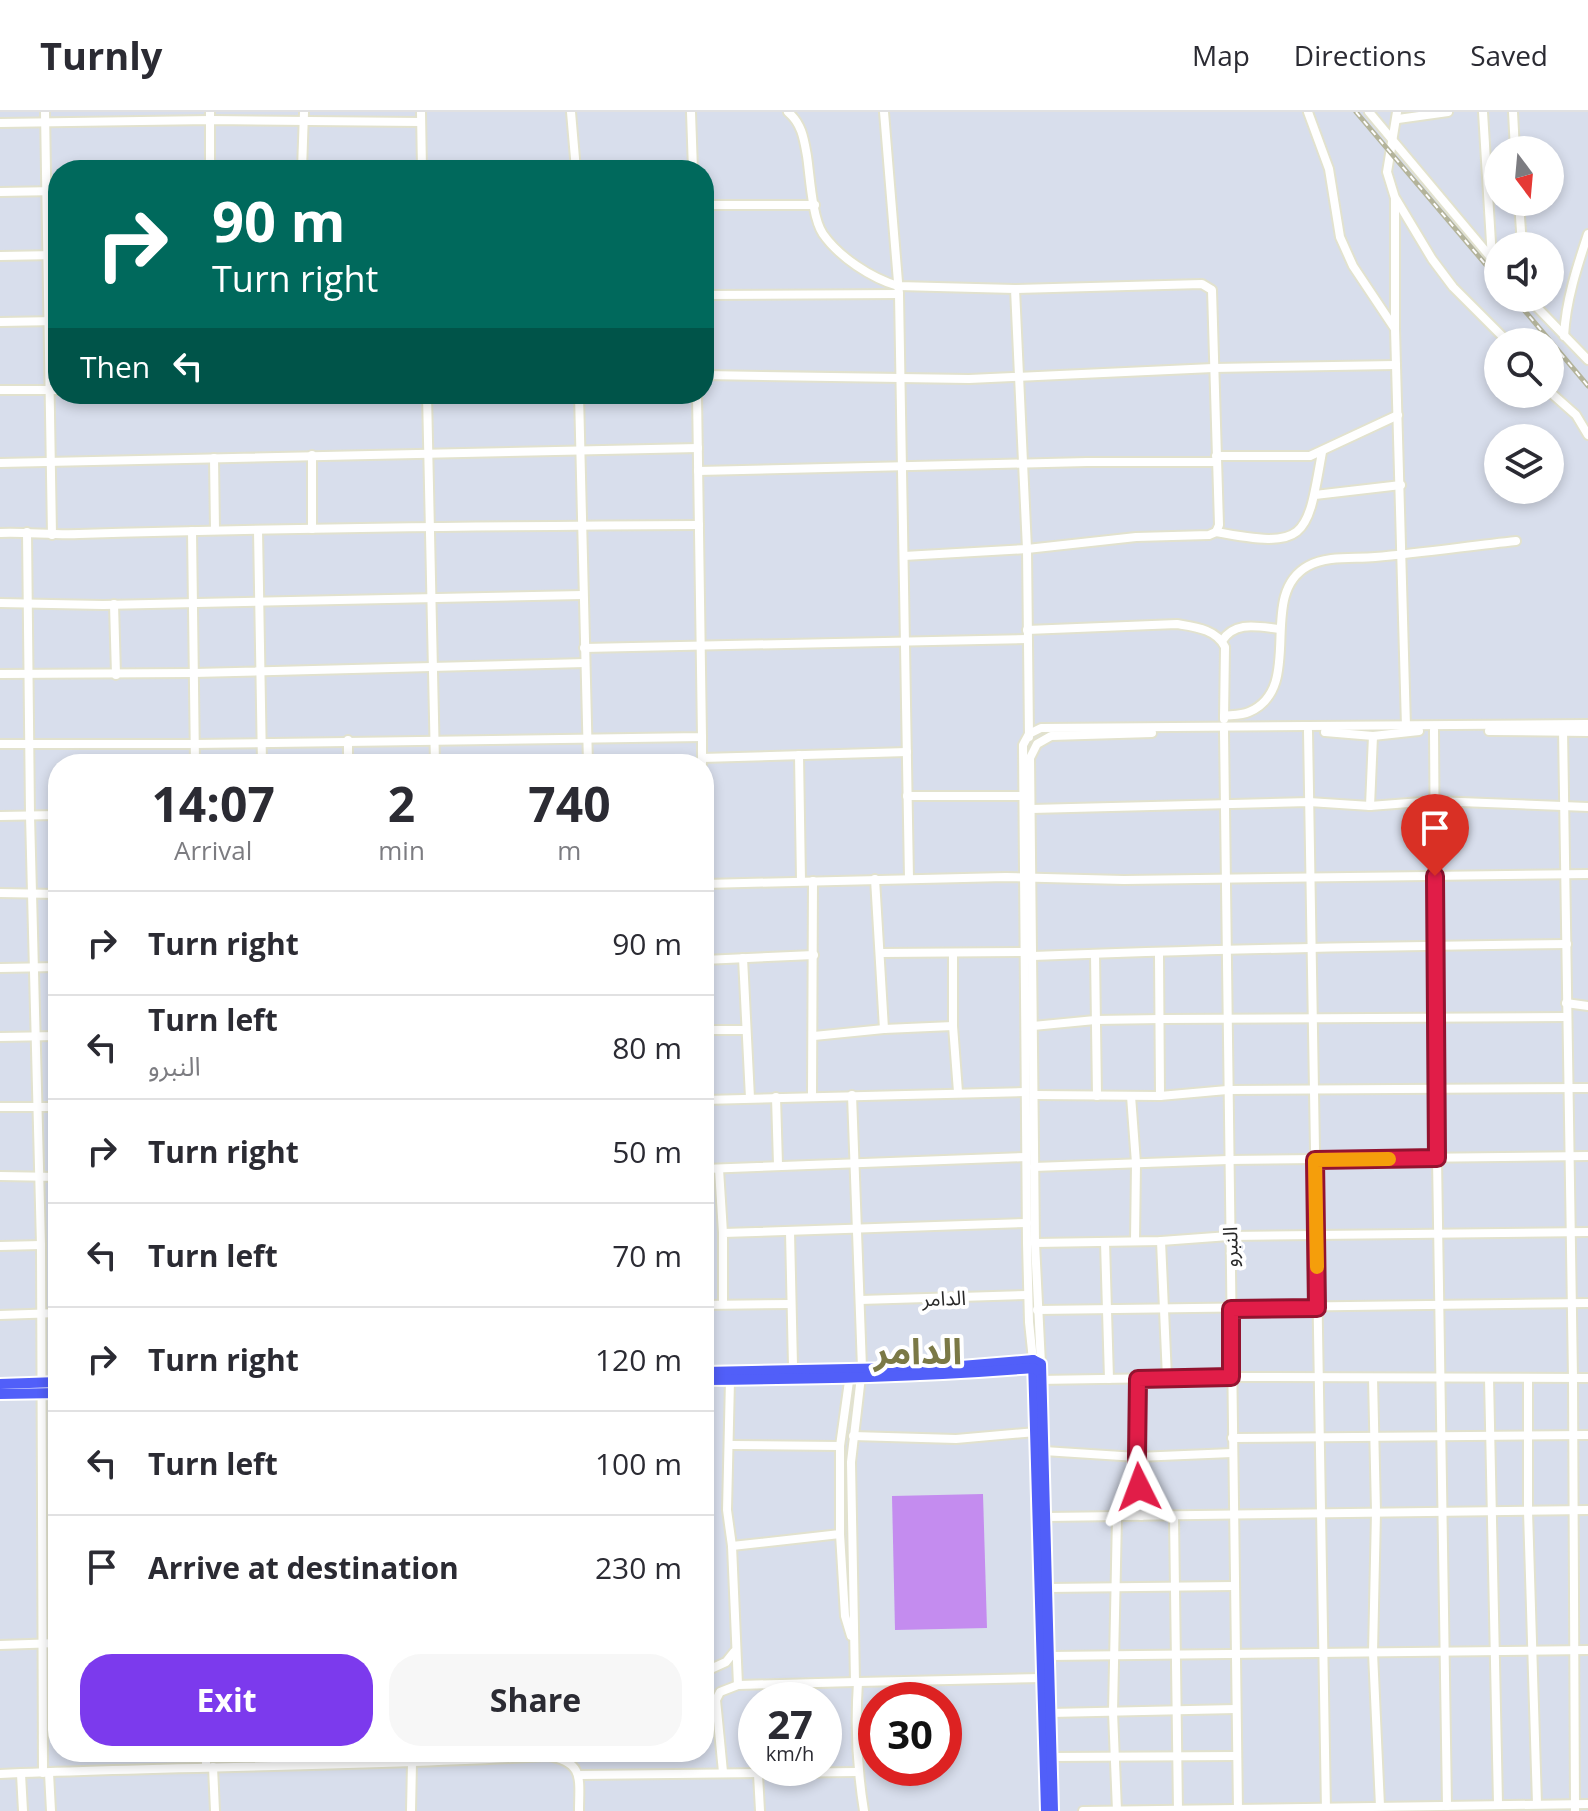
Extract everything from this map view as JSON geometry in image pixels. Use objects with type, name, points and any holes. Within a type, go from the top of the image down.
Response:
[{"type":"main road","points":[[714,1372],[796,1370],[862,1373],[949,1367],[1037,1370]]},
{"type":"main road","points":[[1037,1370],[1046,1811]]},
{"type":"main road","points":[[1037,1370],[1044,1451],[1053,1811]]},
{"type":"main road","points":[[714,1380],[850,1373]]},
{"type":"main road","points":[[0,1384],[48,1390]]},
{"type":"main road","points":[[0,1394],[48,1386]]},
{"type":"street","points":[[45,112],[48,267]]},
{"type":"street","points":[[571,112],[575,160]]},
{"type":"street","points":[[691,112],[693,160]]},
{"type":"street","points":[[788,112],[795,118],[803,134],[822,233],[846,258],[898,290]]},
{"type":"street","points":[[884,112],[898,290],[901,377],[909,879]]},
{"type":"street","points":[[1308,112],[1329,169],[1340,237],[1353,266],[1395,329]]},
{"type":"street","points":[[1369,112],[1484,250]]},
{"type":"street","points":[[1448,112],[1398,116],[1387,172],[1395,198],[1432,259],[1453,287],[1494,328]]},
{"type":"street","points":[[1483,112],[1484,138]]},
{"type":"street","points":[[1513,112],[1514,136]]},
{"type":"street","points":[[210,116],[210,160]]},
{"type":"street","points":[[0,123],[210,116],[421,117],[422,160]]},
{"type":"street","points":[[302,160],[304,116]]},
{"type":"street","points":[[0,192],[46,191]]},
{"type":"street","points":[[1395,198],[1395,329],[1406,727]]},
{"type":"street","points":[[714,205],[815,205]]},
{"type":"street","points":[[1588,234],[1565,315],[1564,336],[1588,360]]},
{"type":"street","points":[[0,256],[47,256]]},
{"type":"street","points":[[714,295],[1208,286],[1212,290],[1219,525],[1216,532]]},
{"type":"street","points":[[1015,289],[1027,549],[1031,809],[1028,877]]},
{"type":"street","points":[[1541,312],[1556,328]]},
{"type":"street","points":[[0,322],[48,321]]},
{"type":"street","points":[[714,375],[969,379],[1213,368],[1396,365]]},
{"type":"street","points":[[0,390],[48,390]]},
{"type":"street","points":[[52,535],[53,404]]},
{"type":"street","points":[[427,404],[435,754]]},
{"type":"street","points":[[579,404],[588,754]]},
{"type":"street","points":[[697,404],[702,754]]},
{"type":"street","points":[[1564,404],[1576,415],[1588,435]]},
{"type":"street","points":[[698,471],[1310,456],[1398,415]]},
{"type":"street","points":[[0,463],[698,448]]},
{"type":"street","points":[[904,556],[1027,549],[1136,537],[1209,535],[1216,532],[1261,540],[1280,539],[1296,534],[1303,527],[1315,495],[1322,452]]},
{"type":"street","points":[[312,455],[312,529]]},
{"type":"street","points":[[214,458],[215,530]]},
{"type":"street","points":[[1315,495],[1401,485]]},
{"type":"street","points":[[0,533],[52,535],[215,530],[699,525]]},
{"type":"street","points":[[258,530],[262,754]]},
{"type":"street","points":[[192,531],[195,754]]},
{"type":"street","points":[[27,532],[31,672],[30,815],[41,1245],[42,1643],[46,1773],[51,1811]]},
{"type":"street","points":[[1224,716],[1248,713],[1268,695],[1277,677],[1287,588],[1297,574],[1309,565],[1327,559],[1516,541]]},
{"type":"street","points":[[0,603],[192,603],[583,595]]},
{"type":"street","points":[[114,604],[116,675]]},
{"type":"street","points":[[584,648],[905,640],[1177,624],[1200,628],[1222,641],[1235,628],[1280,629]]},
{"type":"street","name":"النبرو","points":[[1222,641],[1225,647],[1223,806],[1238,1810]]},
{"type":"street","points":[[0,674],[116,675],[585,663]]},
{"type":"street","points":[[1037,1370],[1028,877],[1023,796],[1023,745],[1029,734],[1041,728],[1308,731],[1373,736],[1434,730],[1563,728],[1588,724]]},
{"type":"street","points":[[1030,758],[1037,744],[1051,736],[1406,727],[1563,728],[1588,732]]},
{"type":"street","points":[[1563,728],[1573,1378],[1575,1807]]},
{"type":"street","points":[[1434,730],[1447,1806]]},
{"type":"street","points":[[1308,731],[1326,1809]]},
{"type":"street","points":[[1370,806],[1373,736]]},
{"type":"street","points":[[0,744],[702,737]]},
{"type":"street","points":[[348,740],[348,754]]},
{"type":"street","points":[[714,760],[907,752]]},
{"type":"street","points":[[799,755],[801,881]]},
{"type":"street","points":[[907,796],[1023,796]]},
{"type":"street","points":[[1031,809],[1309,802],[1370,806],[1434,801],[1588,807]]},
{"type":"street","points":[[0,816],[48,815]]},
{"type":"street","points":[[714,884],[1028,877],[1124,880],[1588,874]]},
{"type":"street","points":[[875,879],[884,1029]]},
{"type":"street","points":[[812,1095],[813,881]]},
{"type":"street","points":[[0,893],[48,893]]},
{"type":"street","points":[[880,953],[1159,954],[1226,948],[1567,944]]},
{"type":"street","points":[[953,953],[953,1026],[958,1092]]},
{"type":"street","points":[[1029,954],[1033,1026],[1026,1157],[1028,1295],[1037,1370]]},
{"type":"street","points":[[1095,954],[1097,1096]]},
{"type":"street","points":[[1159,954],[1160,1096]]},
{"type":"street","points":[[714,959],[814,955]]},
{"type":"street","points":[[743,958],[750,1098]]},
{"type":"street","points":[[0,968],[48,967]]},
{"type":"street","points":[[1566,1003],[1588,1006]]},
{"type":"street","points":[[1033,1026],[1095,1020],[1567,1017]]},
{"type":"street","points":[[814,1036],[953,1026]]},
{"type":"street","points":[[714,1030],[746,1030]]},
{"type":"street","points":[[0,1037],[48,1036]]},
{"type":"street","points":[[714,1100],[958,1092],[1160,1096],[1227,1090],[1588,1088]]},
{"type":"street","points":[[842,1772],[858,1772],[851,1485],[853,1436],[862,1373],[852,1095]]},
{"type":"street","points":[[1131,1096],[1136,1163],[1135,1241]]},
{"type":"street","points":[[776,1097],[778,1165]]},
{"type":"street","points":[[0,1107],[48,1106]]},
{"type":"street","points":[[1034,1167],[1228,1160],[1588,1156]]},
{"type":"street","points":[[714,1169],[1026,1157]]},
{"type":"street","points":[[719,1169],[723,1304]]},
{"type":"street","points":[[0,1176],[48,1176]]},
{"type":"street","points":[[723,1233],[859,1231],[1027,1223]]},
{"type":"street","points":[[790,1232],[793,1366],[796,1370]]},
{"type":"street","points":[[1035,1243],[1161,1241],[1229,1236],[1588,1232]]},
{"type":"street","points":[[1161,1241],[1167,1378]]},
{"type":"street","points":[[1105,1242],[1109,1379]]},
{"type":"street","points":[[0,1246],[41,1245]]},
{"type":"street","name":"الدامر","points":[[860,1300],[1028,1295]]},
{"type":"street","points":[[1037,1310],[1588,1303]]},
{"type":"street","points":[[714,1304],[791,1304]]},
{"type":"street","points":[[0,1315],[48,1313]]},
{"type":"street","points":[[1037,1370],[1109,1379],[1588,1378]]},
{"type":"street","points":[[850,1373],[840,1446],[840,1534],[845,1616],[854,1649]]},
{"type":"street","points":[[1373,1378],[1376,1512],[1373,1653],[1380,1806]]},
{"type":"street","points":[[1489,1378],[1498,1804]]},
{"type":"street","points":[[1528,1378],[1528,1511],[1537,1804]]},
{"type":"street","points":[[1138,1379],[1137,1457],[1141,1516]]},
{"type":"street","points":[[723,1772],[716,1697],[720,1692],[738,1685],[734,1652],[732,1546],[727,1510],[730,1380]]},
{"type":"street","points":[[853,1436],[956,1439],[1036,1432]]},
{"type":"street","points":[[1232,1438],[1588,1435]]},
{"type":"street","points":[[730,1445],[840,1446]]},
{"type":"street","points":[[1044,1451],[1137,1457],[1232,1453]]},
{"type":"street","points":[[1046,1517],[1588,1510]]},
{"type":"street","points":[[1117,1516],[1113,1712],[1117,1810]]},
{"type":"street","points":[[1174,1516],[1178,1810]]},
{"type":"street","points":[[732,1546],[840,1534]]},
{"type":"street","points":[[1047,1588],[1234,1586]]},
{"type":"street","points":[[0,1645],[48,1643]]},
{"type":"street","points":[[1049,1656],[1588,1650]]},
{"type":"street","points":[[714,1667],[726,1662],[734,1652]]},
{"type":"street","points":[[842,1682],[1042,1678]]},
{"type":"street","points":[[1050,1713],[1236,1709]]},
{"type":"street","points":[[1052,1757],[1236,1756]]},
{"type":"street","points":[[209,1762],[215,1811]]},
{"type":"street","points":[[0,1774],[431,1762]]},
{"type":"street","points":[[568,1762],[579,1775],[579,1811]]},
{"type":"street","points":[[411,1811],[412,1763]]},
{"type":"street","points":[[579,1775],[738,1773]]},
{"type":"street","points":[[21,1774],[23,1811]]},
{"type":"street","points":[[759,1786],[760,1811]]},
{"type":"street","points":[[860,1786],[864,1811]]},
{"type":"street","points":[[1083,1811],[1380,1806],[1462,1808],[1498,1804],[1575,1807],[1588,1804]]},
{"type":"shaded area","points":[[983,1494],[987,1628],[895,1630],[892,1496]]},
{"type":"railway","points":[[1356,112],[1484,263]]},
{"type":"railway","points":[[1526,312],[1588,386]]},
{"type":"slow traffic","points":[[1317,1267],[1315,1160],[1389,1159]]},
{"type":"district","name":"الدامر","points":[[918,1350]]},
{"type":"route","points":[[1139,1487],[1138,1379],[1231,1377],[1231,1309],[1317,1308],[1315,1160],[1437,1158],[1435,876]]}]
